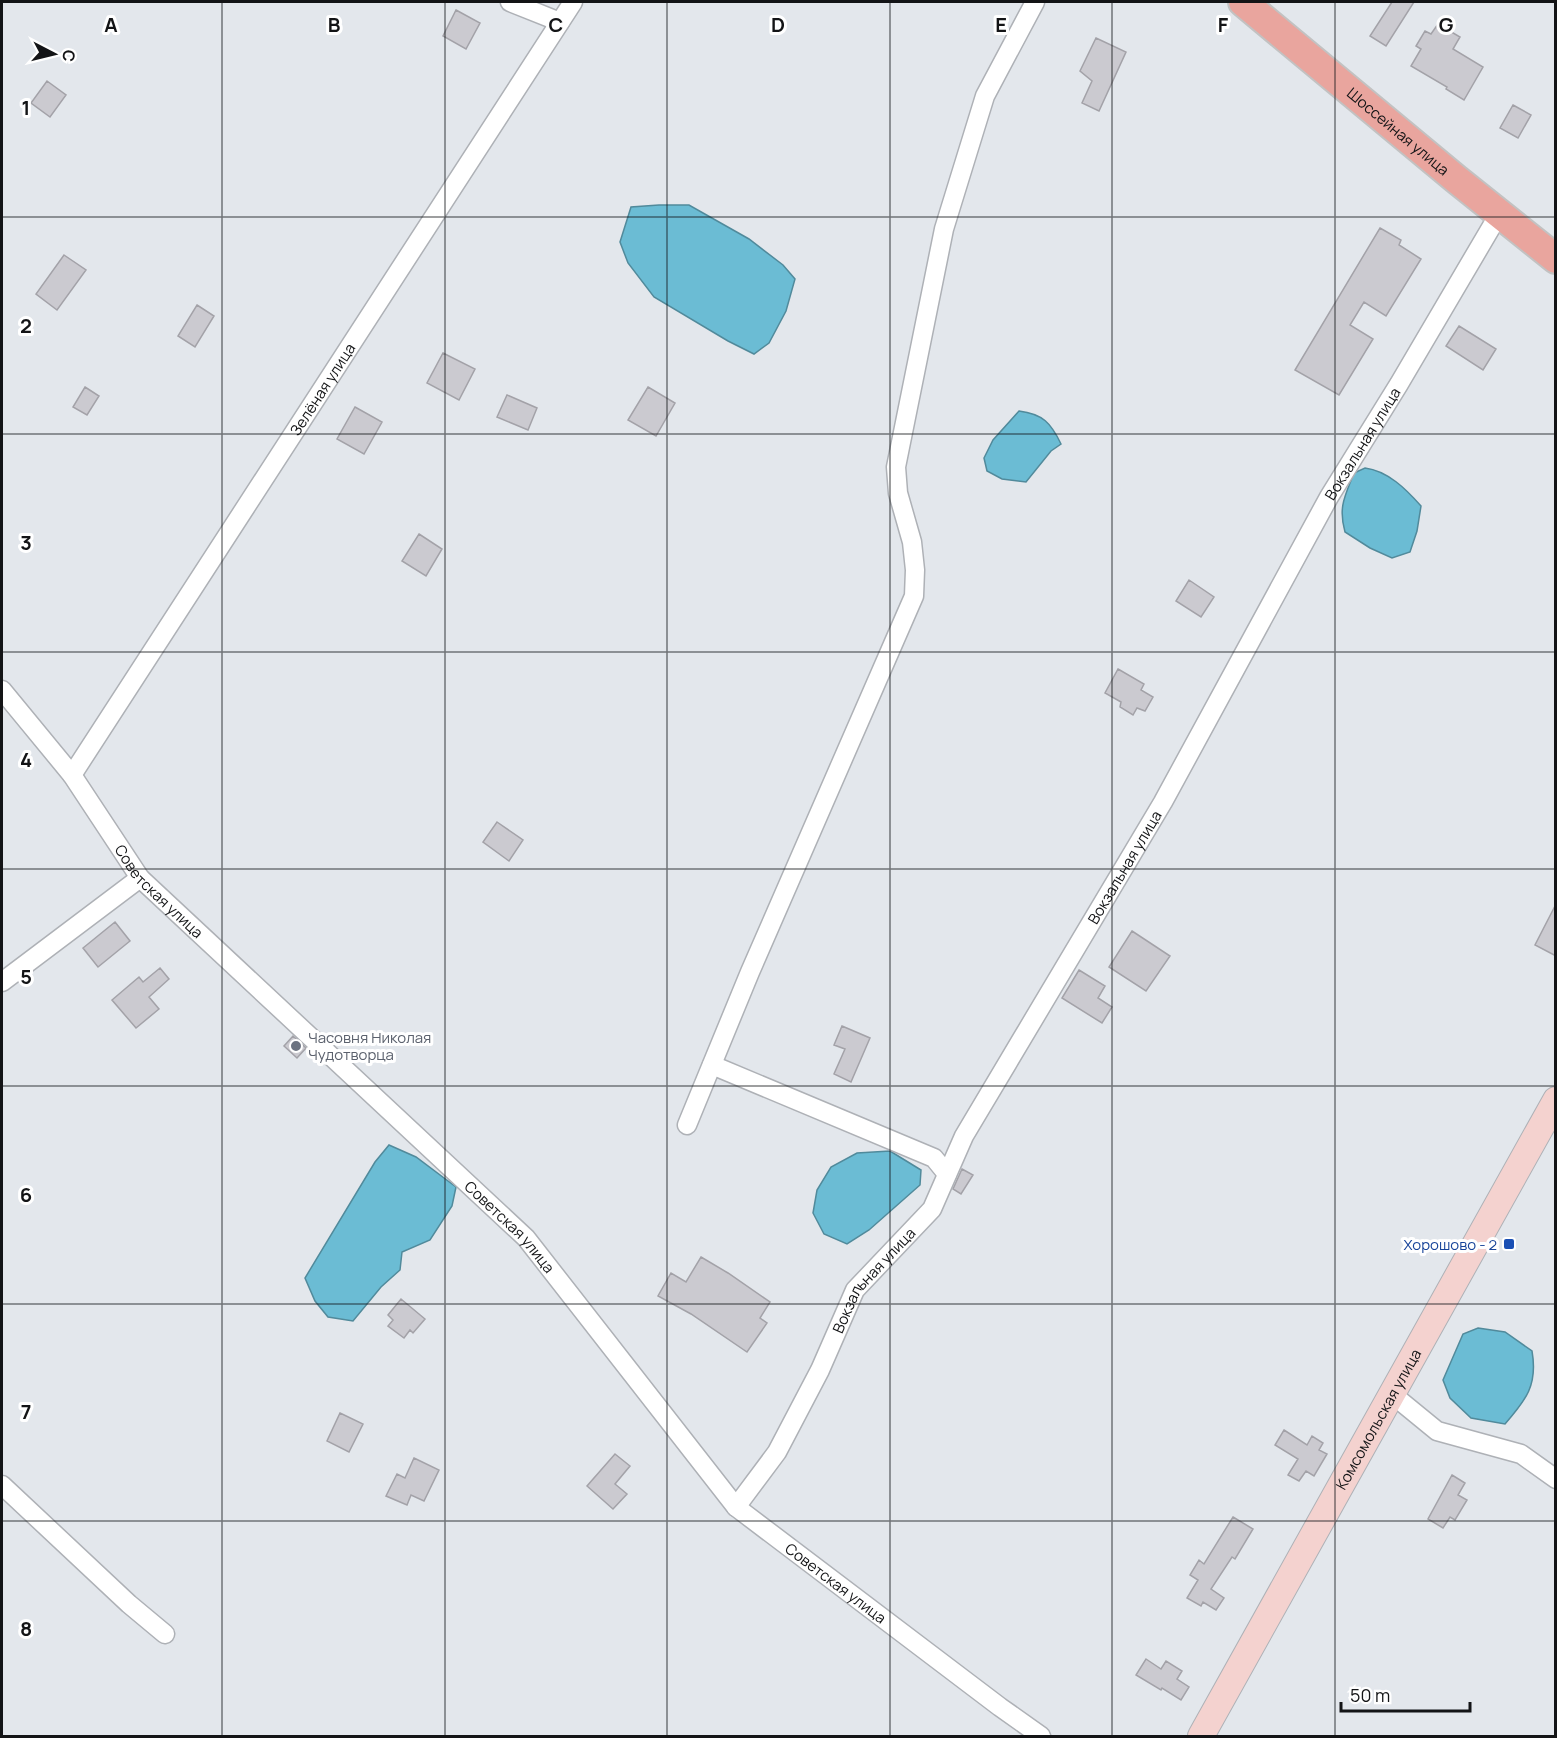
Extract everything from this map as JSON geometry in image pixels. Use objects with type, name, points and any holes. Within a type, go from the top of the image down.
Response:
[{"type":"main road","name":"Шоссейная улица","points":[[1243,2],[1556,259]]},
{"type":"street","points":[[510,2],[560,22]]},
{"type":"street","name":"Зелёная улица","points":[[72,775],[573,2]]},
{"type":"street","points":[[687,1125],[886,656],[914,596],[915,570],[912,542],[898,493],[896,467],[944,229],[984,96],[1035,2]]},
{"type":"street","name":"Вокзальная улица","points":[[736,1507],[777,1452],[820,1370],[855,1290],[932,1209],[964,1136],[1163,802],[1329,497],[1500,214]]},
{"type":"street","name":"Советская улица","points":[[2,690],[72,775],[140,878],[526,1238],[736,1507],[1041,1737]]},
{"type":"street","points":[[2,982],[140,878]]},
{"type":"street","points":[[712,1065],[934,1158],[947,1174]]},
{"type":"street","name":"Комсомольская улица","points":[[1201,1737],[1556,1100]]},
{"type":"street","points":[[1393,1395],[1437,1431],[1521,1454],[1556,1479]]},
{"type":"street","points":[[2,1485],[129,1604],[165,1634]]},
{"type":"water","points":[[689,205],[749,239],[783,265],[795,279],[786,311],[769,343],[754,354],[654,297],[628,263],[620,242],[631,207]]},
{"type":"water","points":[[1019,411],[1040,417],[1054,430],[1061,444],[1051,451],[1026,482],[1002,479],[987,471],[984,458],[993,440]]},
{"type":"water","points":[[1365,468],[1389,477],[1403,487],[1421,506],[1417,531],[1410,552],[1392,558],[1370,548],[1345,532],[1342,508],[1345,495],[1354,473]]},
{"type":"water","points":[[389,1145],[416,1157],[456,1187],[452,1206],[430,1240],[402,1252],[400,1270],[381,1287],[353,1321],[328,1317],[315,1301],[305,1278],[375,1162]]},
{"type":"water","points":[[890,1151],[921,1170],[920,1185],[869,1230],[847,1244],[824,1234],[813,1213],[817,1190],[831,1167],[857,1153]]},
{"type":"water","points":[[1478,1328],[1505,1332],[1532,1351],[1532,1383],[1519,1407],[1505,1424],[1471,1418],[1450,1398],[1443,1380],[1463,1334]]},
{"type":"building","points":[[1392,2],[1414,2],[1386,46],[1370,36]]},
{"type":"building","points":[[456,10],[480,23],[466,49],[443,36]]},
{"type":"building","points":[[1438,24],[1460,37],[1453,49],[1483,67],[1464,100],[1411,66],[1421,49],[1416,46],[1425,31],[1431,34]]},
{"type":"building","points":[[1096,38],[1126,52],[1099,111],[1082,103],[1092,81],[1080,71]]},
{"type":"building","points":[[47,81],[66,95],[50,117],[31,103]]},
{"type":"building","points":[[1513,105],[1531,115],[1518,138],[1500,128]]},
{"type":"building","points":[[1380,228],[1401,240],[1399,245],[1421,259],[1386,316],[1364,302],[1350,325],[1373,339],[1339,395],[1295,370]]},
{"type":"building","points":[[64,255],[86,270],[57,310],[36,294]]},
{"type":"building","points":[[197,305],[214,316],[195,347],[178,336]]},
{"type":"building","points":[[1459,326],[1496,349],[1483,370],[1446,346]]},
{"type":"building","points":[[443,353],[475,369],[459,400],[427,383]]},
{"type":"building","points":[[85,387],[99,396],[87,415],[73,407]]},
{"type":"building","points":[[648,387],[675,403],[656,436],[628,420]]},
{"type":"building","points":[[507,395],[537,408],[528,430],[497,417]]},
{"type":"building","points":[[355,407],[382,422],[364,454],[337,439]]},
{"type":"building","points":[[419,534],[442,549],[426,576],[402,561]]},
{"type":"building","points":[[1189,580],[1214,597],[1201,617],[1176,601]]},
{"type":"building","points":[[1118,669],[1144,684],[1141,690],[1153,697],[1145,711],[1137,708],[1133,715],[1120,707],[1121,702],[1105,693]]},
{"type":"building","points":[[497,822],[523,840],[509,861],[483,842]]},
{"type":"building","points":[[1556,904],[1556,956],[1535,945]]},
{"type":"building","points":[[115,922],[130,941],[98,967],[83,948]]},
{"type":"building","points":[[1132,931],[1170,956],[1146,991],[1109,967]]},
{"type":"building","points":[[160,968],[169,979],[149,997],[159,1009],[136,1028],[112,1000],[139,977],[143,982]]},
{"type":"building","points":[[1079,970],[1105,986],[1098,998],[1112,1007],[1102,1023],[1062,998]]},
{"type":"building","points":[[842,1026],[870,1038],[851,1082],[834,1074],[845,1049],[834,1045]]},
{"type":"building","name":"Часовня Николая Чудотворца","points":[[293,1036],[306,1048],[297,1058],[284,1046]]},
{"type":"building","points":[[962,1169],[973,1175],[961,1194],[953,1189]]},
{"type":"building","points":[[701,1257],[770,1302],[760,1318],[767,1323],[747,1352],[691,1314],[658,1296],[671,1273],[686,1282]]},
{"type":"building","points":[[401,1299],[425,1319],[413,1333],[410,1330],[404,1338],[388,1326],[393,1320],[388,1315]]},
{"type":"building","points":[[340,1413],[363,1424],[349,1452],[327,1441]]},
{"type":"building","points":[[1284,1430],[1307,1445],[1312,1436],[1323,1443],[1319,1450],[1327,1454],[1314,1476],[1306,1471],[1299,1481],[1288,1475],[1298,1459],[1275,1445]]},
{"type":"building","points":[[615,1454],[630,1466],[615,1484],[627,1494],[613,1509],[587,1486]]},
{"type":"building","points":[[414,1458],[439,1470],[424,1501],[411,1495],[407,1505],[386,1496],[397,1474],[405,1478]]},
{"type":"building","points":[[1452,1475],[1465,1483],[1458,1495],[1467,1500],[1455,1520],[1450,1517],[1443,1528],[1428,1519]]},
{"type":"building","points":[[1233,1517],[1253,1529],[1235,1559],[1232,1557],[1211,1589],[1224,1598],[1216,1610],[1203,1602],[1201,1606],[1187,1598],[1198,1580],[1190,1575],[1199,1560],[1204,1564]]},
{"type":"building","points":[[1146,1659],[1161,1669],[1166,1661],[1182,1671],[1177,1679],[1189,1687],[1181,1700],[1136,1675]]},
{"type":"place","name":"Часовня Николая Чудотворца","points":[[296,1046]]},
{"type":"place","name":"Хорошово - 2","points":[[1509,1244]]}]
